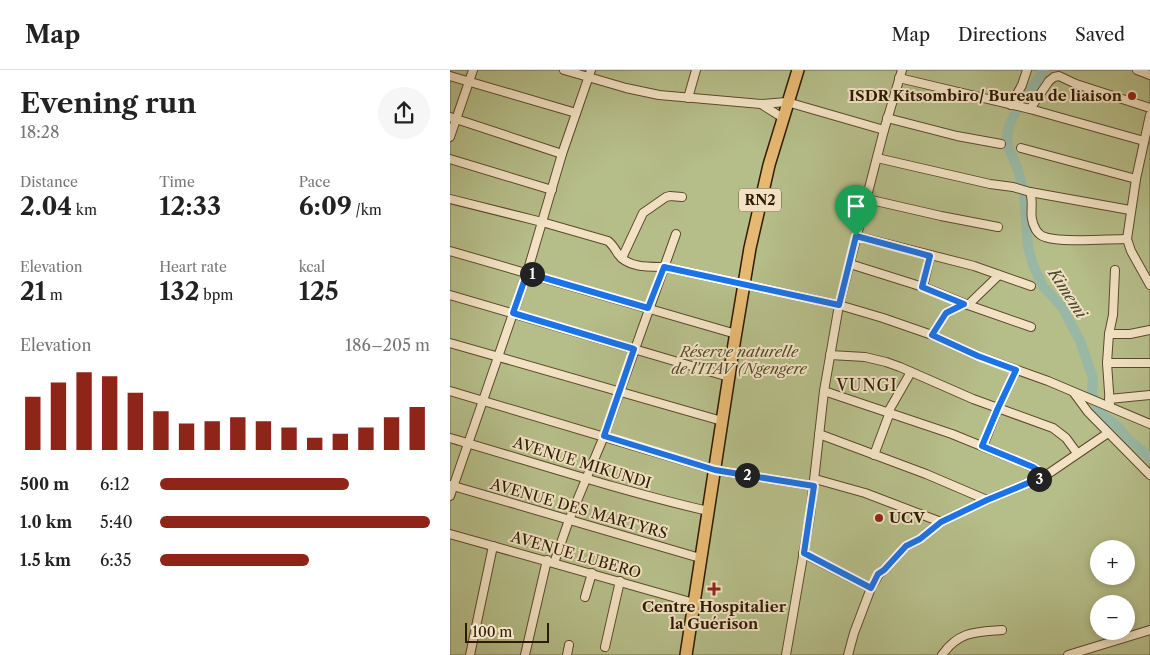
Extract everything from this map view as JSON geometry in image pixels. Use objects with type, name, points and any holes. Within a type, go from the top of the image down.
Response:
[{"type":"highway","name":"RN2","points":[[686,655],[744,285],[762,194],[798,70]]},
{"type":"street","points":[[450,136],[453,118],[473,70]]},
{"type":"street","points":[[564,70],[589,74],[650,93],[761,104],[788,102],[884,130]]},
{"type":"street","points":[[688,98],[696,70]]},
{"type":"street","points":[[1012,105],[1022,86],[1027,70]]},
{"type":"street","points":[[1137,70],[1150,75]]},
{"type":"street","points":[[450,496],[452,485],[527,273],[562,154],[589,74]]},
{"type":"street","points":[[786,655],[804,553],[824,392],[839,305],[887,118],[901,74],[1144,141]]},
{"type":"street","points":[[450,76],[576,113]]},
{"type":"street","points":[[1029,109],[1049,81],[1059,76],[1076,84],[1150,108]]},
{"type":"street","points":[[761,104],[783,118]]},
{"type":"street","points":[[1150,115],[1130,210],[1127,239],[1135,261],[1150,285]]},
{"type":"street","points":[[453,118],[562,154]]},
{"type":"street","points":[[887,118],[957,136],[1001,144]]},
{"type":"street","points":[[1021,148],[1136,179]]},
{"type":"street","points":[[877,158],[1030,192],[1130,210]]},
{"type":"street","points":[[450,159],[552,190]]},
{"type":"street","points":[[1030,192],[1032,198],[1030,215],[1036,231],[1042,236],[1074,239],[1127,239]]},
{"type":"street","points":[[622,258],[643,213],[666,197],[682,197]]},
{"type":"street","points":[[450,199],[608,241],[615,247],[622,258],[634,265],[664,267],[839,305],[883,318],[932,335],[978,356],[1087,398],[1107,403],[1150,424]]},
{"type":"street","points":[[867,199],[998,227]]},
{"type":"street","points":[[524,655],[551,561],[604,436],[648,308],[676,234]]},
{"type":"street","points":[[856,236],[974,266],[1031,286]]},
{"type":"street","points":[[450,251],[736,334]]},
{"type":"street","points":[[922,287],[930,256]]},
{"type":"street","points":[[850,264],[922,287],[966,305],[1031,326]]},
{"type":"street","points":[[1107,403],[1107,363],[1109,334],[1113,315],[1115,270]]},
{"type":"street","points":[[932,335],[946,313],[966,305],[999,275]]},
{"type":"street","points":[[450,295],[729,377]]},
{"type":"street","points":[[1109,334],[1130,334],[1150,330]]},
{"type":"street","points":[[450,343],[722,420]]},
{"type":"street","points":[[830,355],[886,362],[998,408],[1053,428],[1066,438],[1077,453]]},
{"type":"street","points":[[1107,363],[1150,363]]},
{"type":"street","points":[[982,446],[1016,370]]},
{"type":"street","points":[[874,454],[889,412],[911,372]]},
{"type":"street","points":[[450,392],[715,470],[814,483],[866,493],[941,522]]},
{"type":"street","points":[[824,392],[889,412],[982,446],[1033,467],[1045,476]]},
{"type":"street","points":[[1074,393],[1108,433],[1150,474]]},
{"type":"street","points":[[1107,403],[1150,395]]},
{"type":"street","points":[[848,655],[854,633],[878,574],[906,546],[920,539],[941,522],[987,500],[1045,476],[1108,433]]},
{"type":"street","points":[[819,434],[987,500]]},
{"type":"street","name":"AVENUE MIKUNDI","points":[[450,438],[665,501],[708,511]]},
{"type":"street","name":"AVENUE DES MARTYRS","points":[[452,485],[700,558]]},
{"type":"street","name":"AVENUE LUBERO","points":[[450,534],[551,561],[694,603]]},
{"type":"street","points":[[470,655],[493,546]]},
{"type":"street","points":[[804,553],[871,588]]},
{"type":"street","points":[[586,597],[592,573]]},
{"type":"street","points":[[605,647],[620,581]]},
{"type":"street","points":[[942,655],[952,643],[965,634],[1002,630]]},
{"type":"street","points":[[1068,655],[1083,653],[1150,630]]},
{"type":"street","points":[[567,655],[569,645]]},
{"type":"green space","name":"Réserve naturelle de l'ITAV (Ngengere","points":[[450,70],[1150,70],[1150,655],[450,655]]},
{"type":"waterway","name":"Kimemi","points":[[1044,70],[1015,113],[1007,136],[1008,146],[1018,170],[1024,194],[1028,247],[1033,265],[1043,286],[1062,307],[1080,341],[1093,378],[1092,392],[1098,411],[1118,427],[1127,438],[1150,458]]},
{"type":"place","name":"ISDR Kitsombiro/ Bureau de liaison","points":[[1132,96]]},
{"type":"place","name":"UCV","points":[[879,518]]},
{"type":"place","name":"Centre Hospitalier la Guérison","points":[[714,589]]},
{"type":"district","name":"VUNGI","points":[[867,385]]},
{"type":"route","points":[[856,236],[930,256],[922,287],[964,304],[946,313],[932,335],[978,356],[1016,370],[982,446],[1033,467],[1045,476],[987,500],[941,522],[934,530],[906,546],[878,574],[871,588],[804,553],[814,486],[715,470],[604,436],[634,349],[513,313],[527,273],[648,308],[664,267],[839,305],[856,236]]}]
